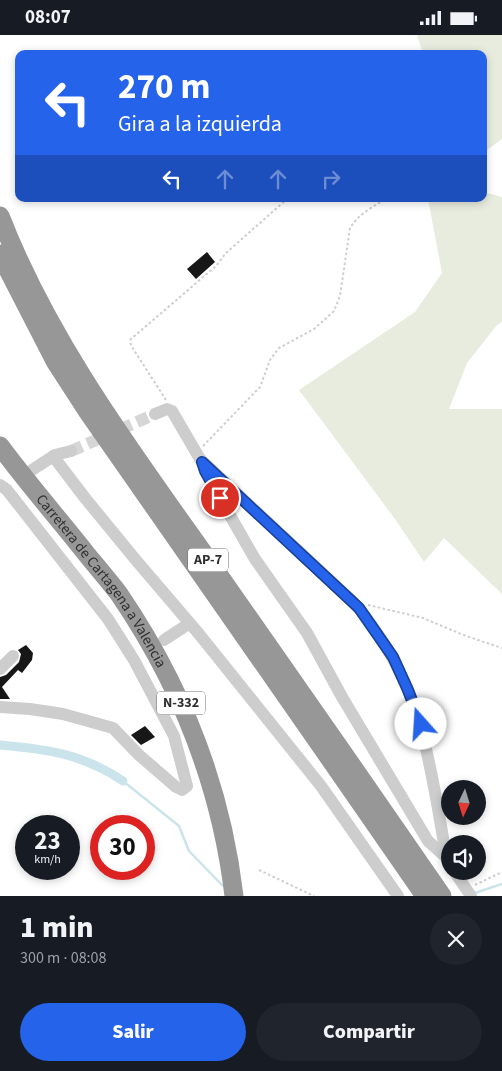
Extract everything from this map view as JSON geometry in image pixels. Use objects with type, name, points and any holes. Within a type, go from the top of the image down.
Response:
[{"type":"highway","name":"AP-7","points":[[0,215],[10,241],[43,310],[96,398],[334,738],[435,894]]},
{"type":"highway","name":"AP-7","points":[[0,254],[55,361],[88,412],[310,730],[435,894]]},
{"type":"highway","name":"Carretera de Cartagena a Valencia","points":[[0,446],[118,593],[171,681],[187,717],[211,783],[227,848],[234,896]]},
{"type":"highway","points":[[72,535],[96,554],[143,620],[182,691],[208,751],[226,809],[242,896]]},
{"type":"street","points":[[161,411],[172,411],[255,559],[307,633],[346,705],[428,841],[441,853]]},
{"type":"street","points":[[32,470],[53,456],[71,451]]},
{"type":"street","points":[[53,456],[321,786],[398,896]]},
{"type":"street","points":[[199,457],[359,608],[393,657],[418,714],[424,735],[444,835]]},
{"type":"street","points":[[0,707],[63,714],[112,728],[176,787],[182,790],[187,786],[174,736],[138,656],[7,486]]},
{"type":"street","points":[[164,640],[190,623]]},
{"type":"street","points":[[0,669],[13,656]]},
{"type":"street","points":[[460,880],[469,892]]},
{"type":"path","points":[[161,411],[168,403],[132,347],[131,339],[216,267],[222,257],[284,202]]},
{"type":"path","points":[[199,457],[260,387],[270,360],[280,348],[314,329],[334,311],[340,296],[350,228],[357,219],[381,202]]},
{"type":"path","points":[[359,608],[373,605],[423,617],[466,636],[502,648]]},
{"type":"path","points":[[259,870],[314,896]]},
{"type":"path","points":[[469,892],[502,872]]},
{"type":"shaded area","points":[[417,35],[502,35],[502,139],[487,150],[487,50],[422,50]]},
{"type":"shaded area","points":[[487,193],[502,197],[502,322],[497,325],[467,363],[449,409],[502,409],[502,594],[444,538],[424,562],[395,519],[299,390],[415,312],[442,273],[429,202],[487,202]]},
{"type":"building","points":[[207,252],[215,262],[196,279],[187,269]]},
{"type":"building","points":[[26,645],[33,653],[32,660],[22,673],[18,670],[2,687],[10,699],[0,699],[0,677],[6,675],[19,662],[21,654],[18,650]]},
{"type":"building","points":[[145,726],[155,737],[141,745],[131,735]]},
{"type":"waterway","points":[[0,745],[64,754],[94,765],[123,781]]},
{"type":"waterway","points":[[123,781],[179,826],[189,851],[223,886]]},
{"type":"waterway","points":[[475,893],[502,884]]},
{"type":"tunnel","points":[[71,451],[155,414]]},
{"type":"route","points":[[220,498],[202,462],[359,608],[393,657],[421,724]]}]
